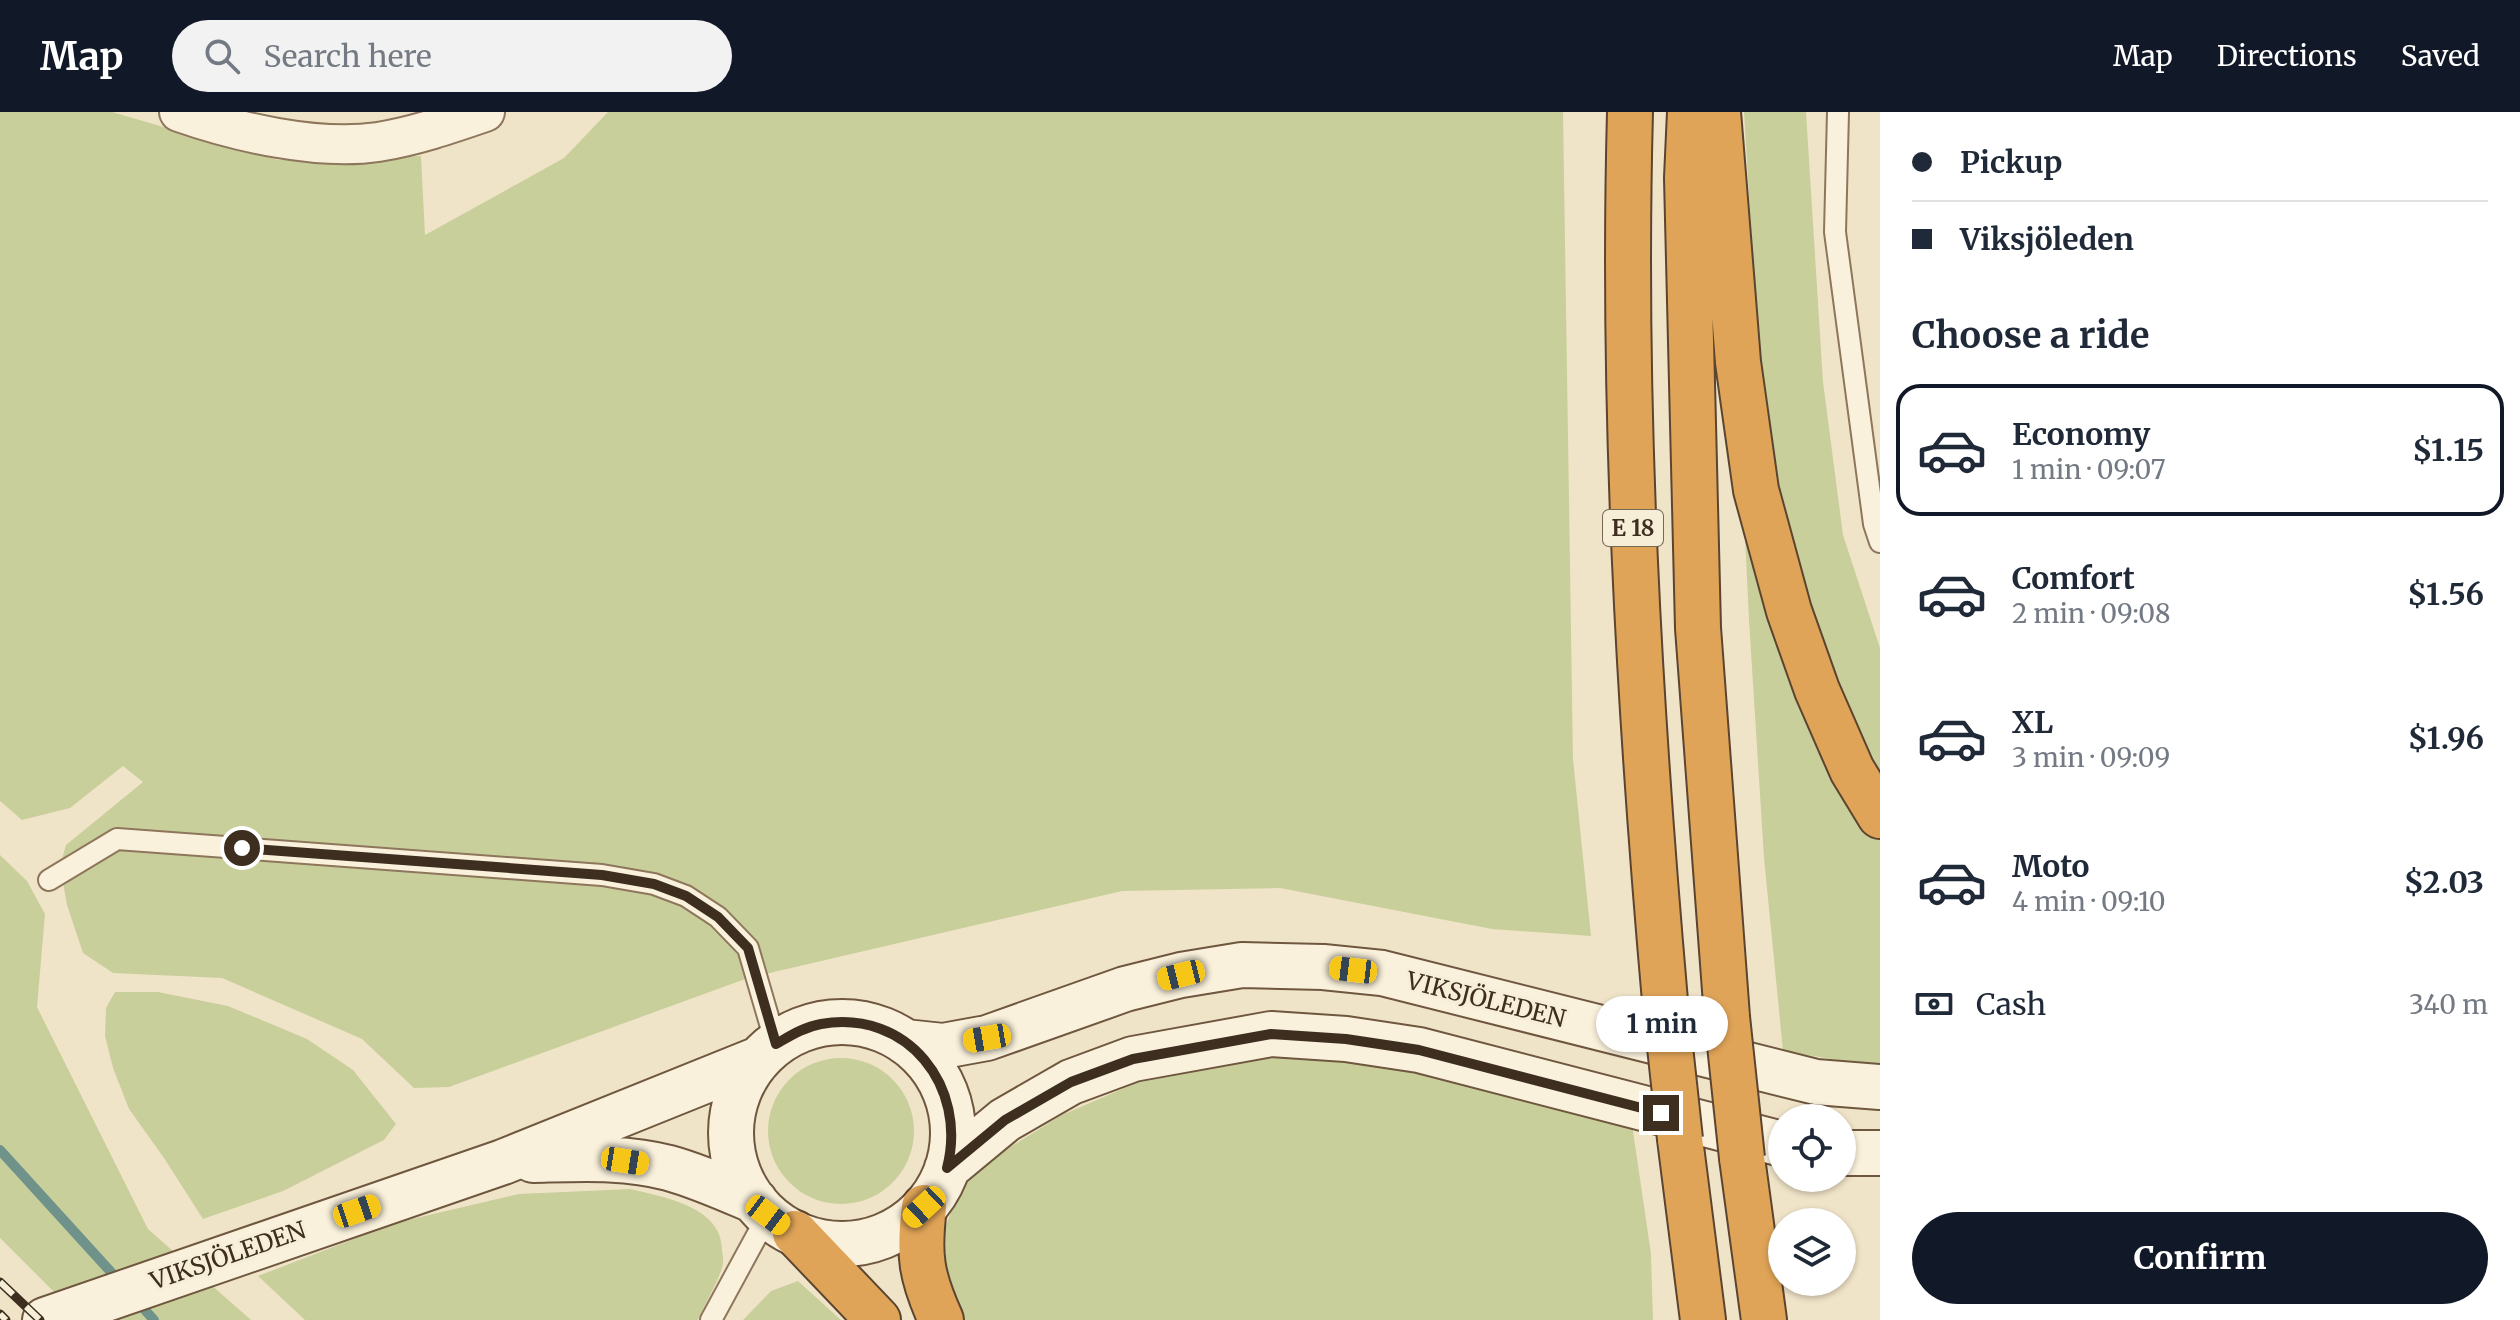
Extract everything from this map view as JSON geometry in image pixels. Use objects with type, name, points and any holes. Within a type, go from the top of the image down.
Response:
[{"type":"highway","name":"E 18","points":[[1630,112],[1630,445],[1639,650],[1665,1001],[1690,1235],[1703,1320]]},
{"type":"highway","name":"E 18","points":[[1690,112],[1688,208],[1698,628],[1727,1017],[1762,1151],[1764,1320]]},
{"type":"highway","points":[[1718,112],[1738,362],[1756,490],[1789,611],[1817,690],[1852,770],[1880,816]]},
{"type":"highway","points":[[924,1207],[921,1266],[929,1296],[941,1320]]},
{"type":"highway","points":[[772,1216],[878,1320]]},
{"type":"highway","points":[[1674,1320],[1690,1235]]},
{"type":"main road","name":"VIKSJÖLEDEN","points":[[905,1042],[943,1046],[987,1038],[1125,989],[1181,975],[1242,965],[1323,967],[1382,973],[1498,1000],[1670,1047],[1816,1082],[1880,1087]]},
{"type":"main road","points":[[842,1022],[875,1027],[905,1042],[931,1067],[947,1098],[953,1133],[947,1168],[938,1189],[924,1207],[901,1227],[874,1239],[833,1243],[814,1240],[772,1216],[737,1167],[731,1130],[739,1092],[768,1052],[808,1028],[842,1022]]},
{"type":"main road","points":[[947,1168],[1005,1120],[1071,1082],[1133,1059],[1271,1034],[1346,1039],[1419,1050],[1762,1151]]},
{"type":"main road","name":"VIKSJÖLEDEN","points":[[45,1320],[503,1162],[768,1052]]},
{"type":"main road","points":[[1856,1153],[1880,1153]]},
{"type":"main road","name":"VIKSJÖLEDEN","points":[[503,1162],[582,1159],[653,1165],[711,1183],[772,1216]]},
{"type":"street","points":[[179,112],[211,123],[301,142],[376,142],[439,128],[485,112]]},
{"type":"lane","points":[[1838,112],[1835,232],[1874,524],[1880,542]]},
{"type":"lane","points":[[49,880],[117,839],[602,875],[654,884],[686,896],[718,917],[748,948],[768,1052]]},
{"type":"lane","points":[[711,1320],[772,1216]]},
{"type":"green space","points":[[0,112],[112,112],[278,160],[421,156],[425,235],[564,158],[608,112],[1563,112],[1573,759],[1591,936],[1492,929],[1280,888],[1122,891],[748,978],[449,1087],[414,1088],[362,1039],[222,978],[113,973],[83,953],[67,905],[60,866],[66,845],[143,782],[123,766],[70,808],[22,820],[0,801]]},
{"type":"green space","points":[[1744,112],[1806,112],[1823,382],[1843,535],[1880,648],[1880,1067],[1783,1051],[1764,858],[1739,410],[1759,361]]},
{"type":"green space","points":[[0,855],[27,881],[45,914],[37,1007],[148,1229],[251,1320],[82,1320],[0,1238]]},
{"type":"green space","points":[[115,992],[158,992],[228,1006],[307,1039],[353,1070],[396,1124],[384,1140],[283,1191],[203,1219],[129,1109],[113,1068],[105,1036],[106,1008]]},
{"type":"green space","points":[[1291,1055],[1427,1072],[1632,1124],[1651,1254],[1653,1320],[962,1320],[957,1312],[946,1262],[945,1228],[956,1198],[975,1169],[1062,1115],[1159,1073]]},
{"type":"green space","points":[[841,1058],[869,1064],[893,1079],[908,1103],[914,1131],[908,1159],[893,1183],[869,1198],[841,1204],[813,1198],[789,1183],[774,1159],[768,1131],[774,1103],[789,1079],[813,1064]]},
{"type":"green space","points":[[630,1189],[674,1200],[702,1213],[719,1235],[723,1266],[698,1320],[305,1320],[258,1276],[395,1223],[519,1194]]},
{"type":"green space","points":[[798,1281],[841,1320],[743,1320],[771,1291]]},
{"type":"waterway","points":[[0,1150],[120,1282]]},
{"type":"waterway","points":[[136,1300],[154,1320]]},
{"type":"railway","points":[[0,1282],[40,1320]]},
{"type":"railway","points":[[0,1314],[6,1320]]},
{"type":"route","points":[[242,848],[602,875],[654,884],[686,896],[718,917],[748,948],[776,1044],[797,1032],[819,1025],[859,1023],[891,1033],[919,1053],[940,1081],[947,1098],[953,1133],[947,1168],[1005,1120],[1071,1082],[1133,1059],[1271,1034],[1346,1039],[1419,1050],[1661,1113]]}]
